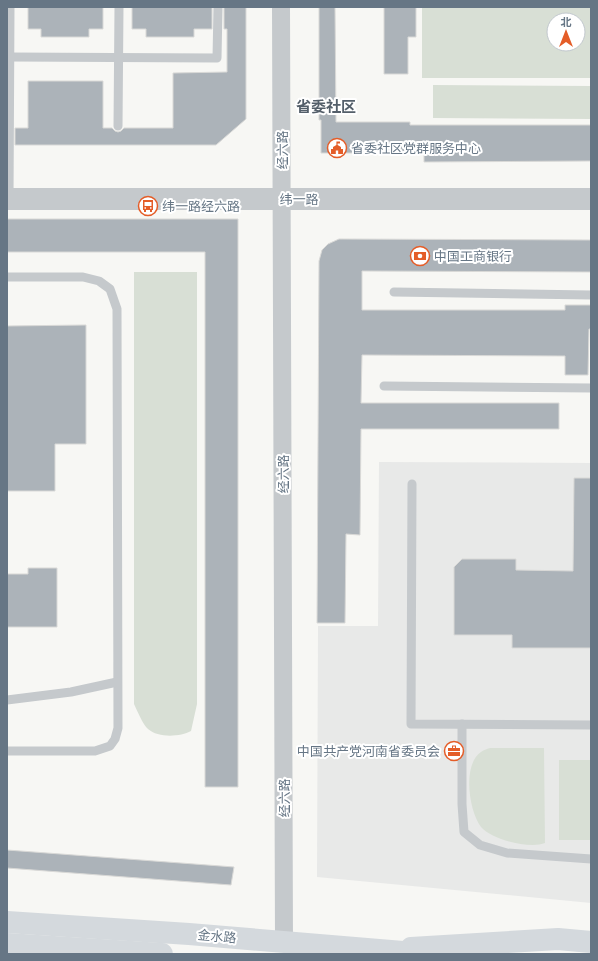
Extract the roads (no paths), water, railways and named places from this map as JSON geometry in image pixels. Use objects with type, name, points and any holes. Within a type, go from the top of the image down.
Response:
[{"type":"main road","name":"金水路","points":[[7,922],[189,934],[427,954]]},
{"type":"main road","points":[[376,950],[558,939],[591,942]]},
{"type":"main road","points":[[7,944],[162,954]]},
{"type":"street","name":"经六路","points":[[281,7],[284,942]]},
{"type":"street","name":"纬一路","points":[[8,199],[591,199]]},
{"type":"lane","points":[[8,199],[10,7]]},
{"type":"lane","points":[[118,126],[119,7]]},
{"type":"lane","points":[[10,57],[218,58],[218,7]]},
{"type":"lane","points":[[7,277],[83,277],[99,281],[110,289],[117,309],[118,728],[115,739],[110,746],[96,751],[7,751]]},
{"type":"lane","points":[[394,292],[591,295]]},
{"type":"lane","points":[[384,386],[591,388]]},
{"type":"lane","points":[[412,484],[411,724],[591,725]]},
{"type":"lane","points":[[7,700],[71,692],[117,682]]},
{"type":"lane","points":[[462,724],[462,804],[464,832],[480,845],[507,854],[591,859]]},
{"type":"place","name":"省委社区党群服务中心","points":[[337,148]]},
{"type":"place","name":"纬一路经六路","points":[[148,206]]},
{"type":"place","name":"中国工商银行","points":[[420,256]]},
{"type":"place","name":"中国共产党河南省委员会","points":[[454,751]]},
{"type":"district","name":"省委社区","points":[[326,106]]}]
